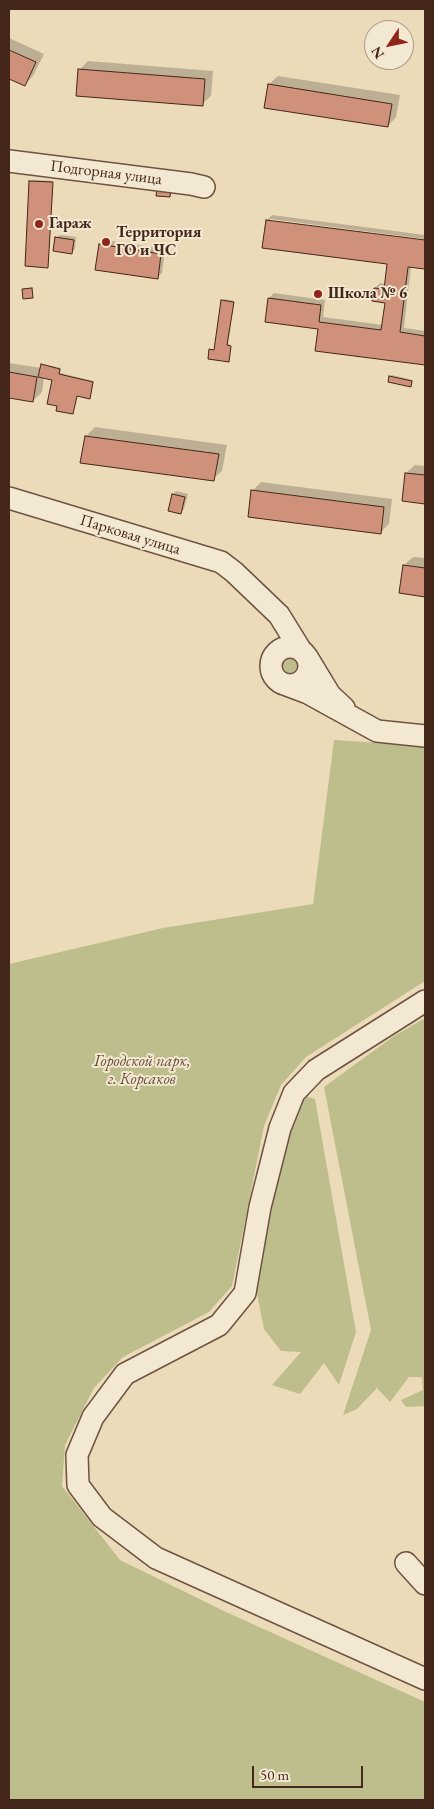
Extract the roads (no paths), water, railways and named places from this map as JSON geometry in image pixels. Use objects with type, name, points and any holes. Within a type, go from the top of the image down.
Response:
[{"type":"street","name":"Подгорная улица","points":[[9,161],[204,187]]},
{"type":"street","name":"Парковая улица","points":[[9,498],[221,562],[279,615],[330,695],[339,704],[377,731]]},
{"type":"street","name":"Парковая улица","points":[[244,582],[259,600],[268,616],[273,633],[272,657]]},
{"type":"street","points":[[288,646],[303,653],[309,666],[307,674],[301,681],[293,685],[284,684],[276,679],[271,671],[272,657],[278,650],[288,646]]},
{"type":"street","name":"Парковая улица","points":[[284,684],[308,693],[377,731],[425,736]]},
{"type":"street","points":[[425,1001],[316,1070],[294,1093],[280,1128],[260,1207],[245,1293],[219,1325],[125,1374],[93,1417],[77,1455],[78,1485],[102,1518],[156,1558],[425,1679]]},
{"type":"street","points":[[406,1564],[425,1584]]},
{"type":"place","name":"Гараж","points":[[39,224]]},
{"type":"place","name":"Территория ГО и ЧС","points":[[106,242]]},
{"type":"place","name":"Школа № 6","points":[[318,294]]},
{"type":"park label","name":"Городской парк, г. Корсаков","points":[[142,1071]]}]
